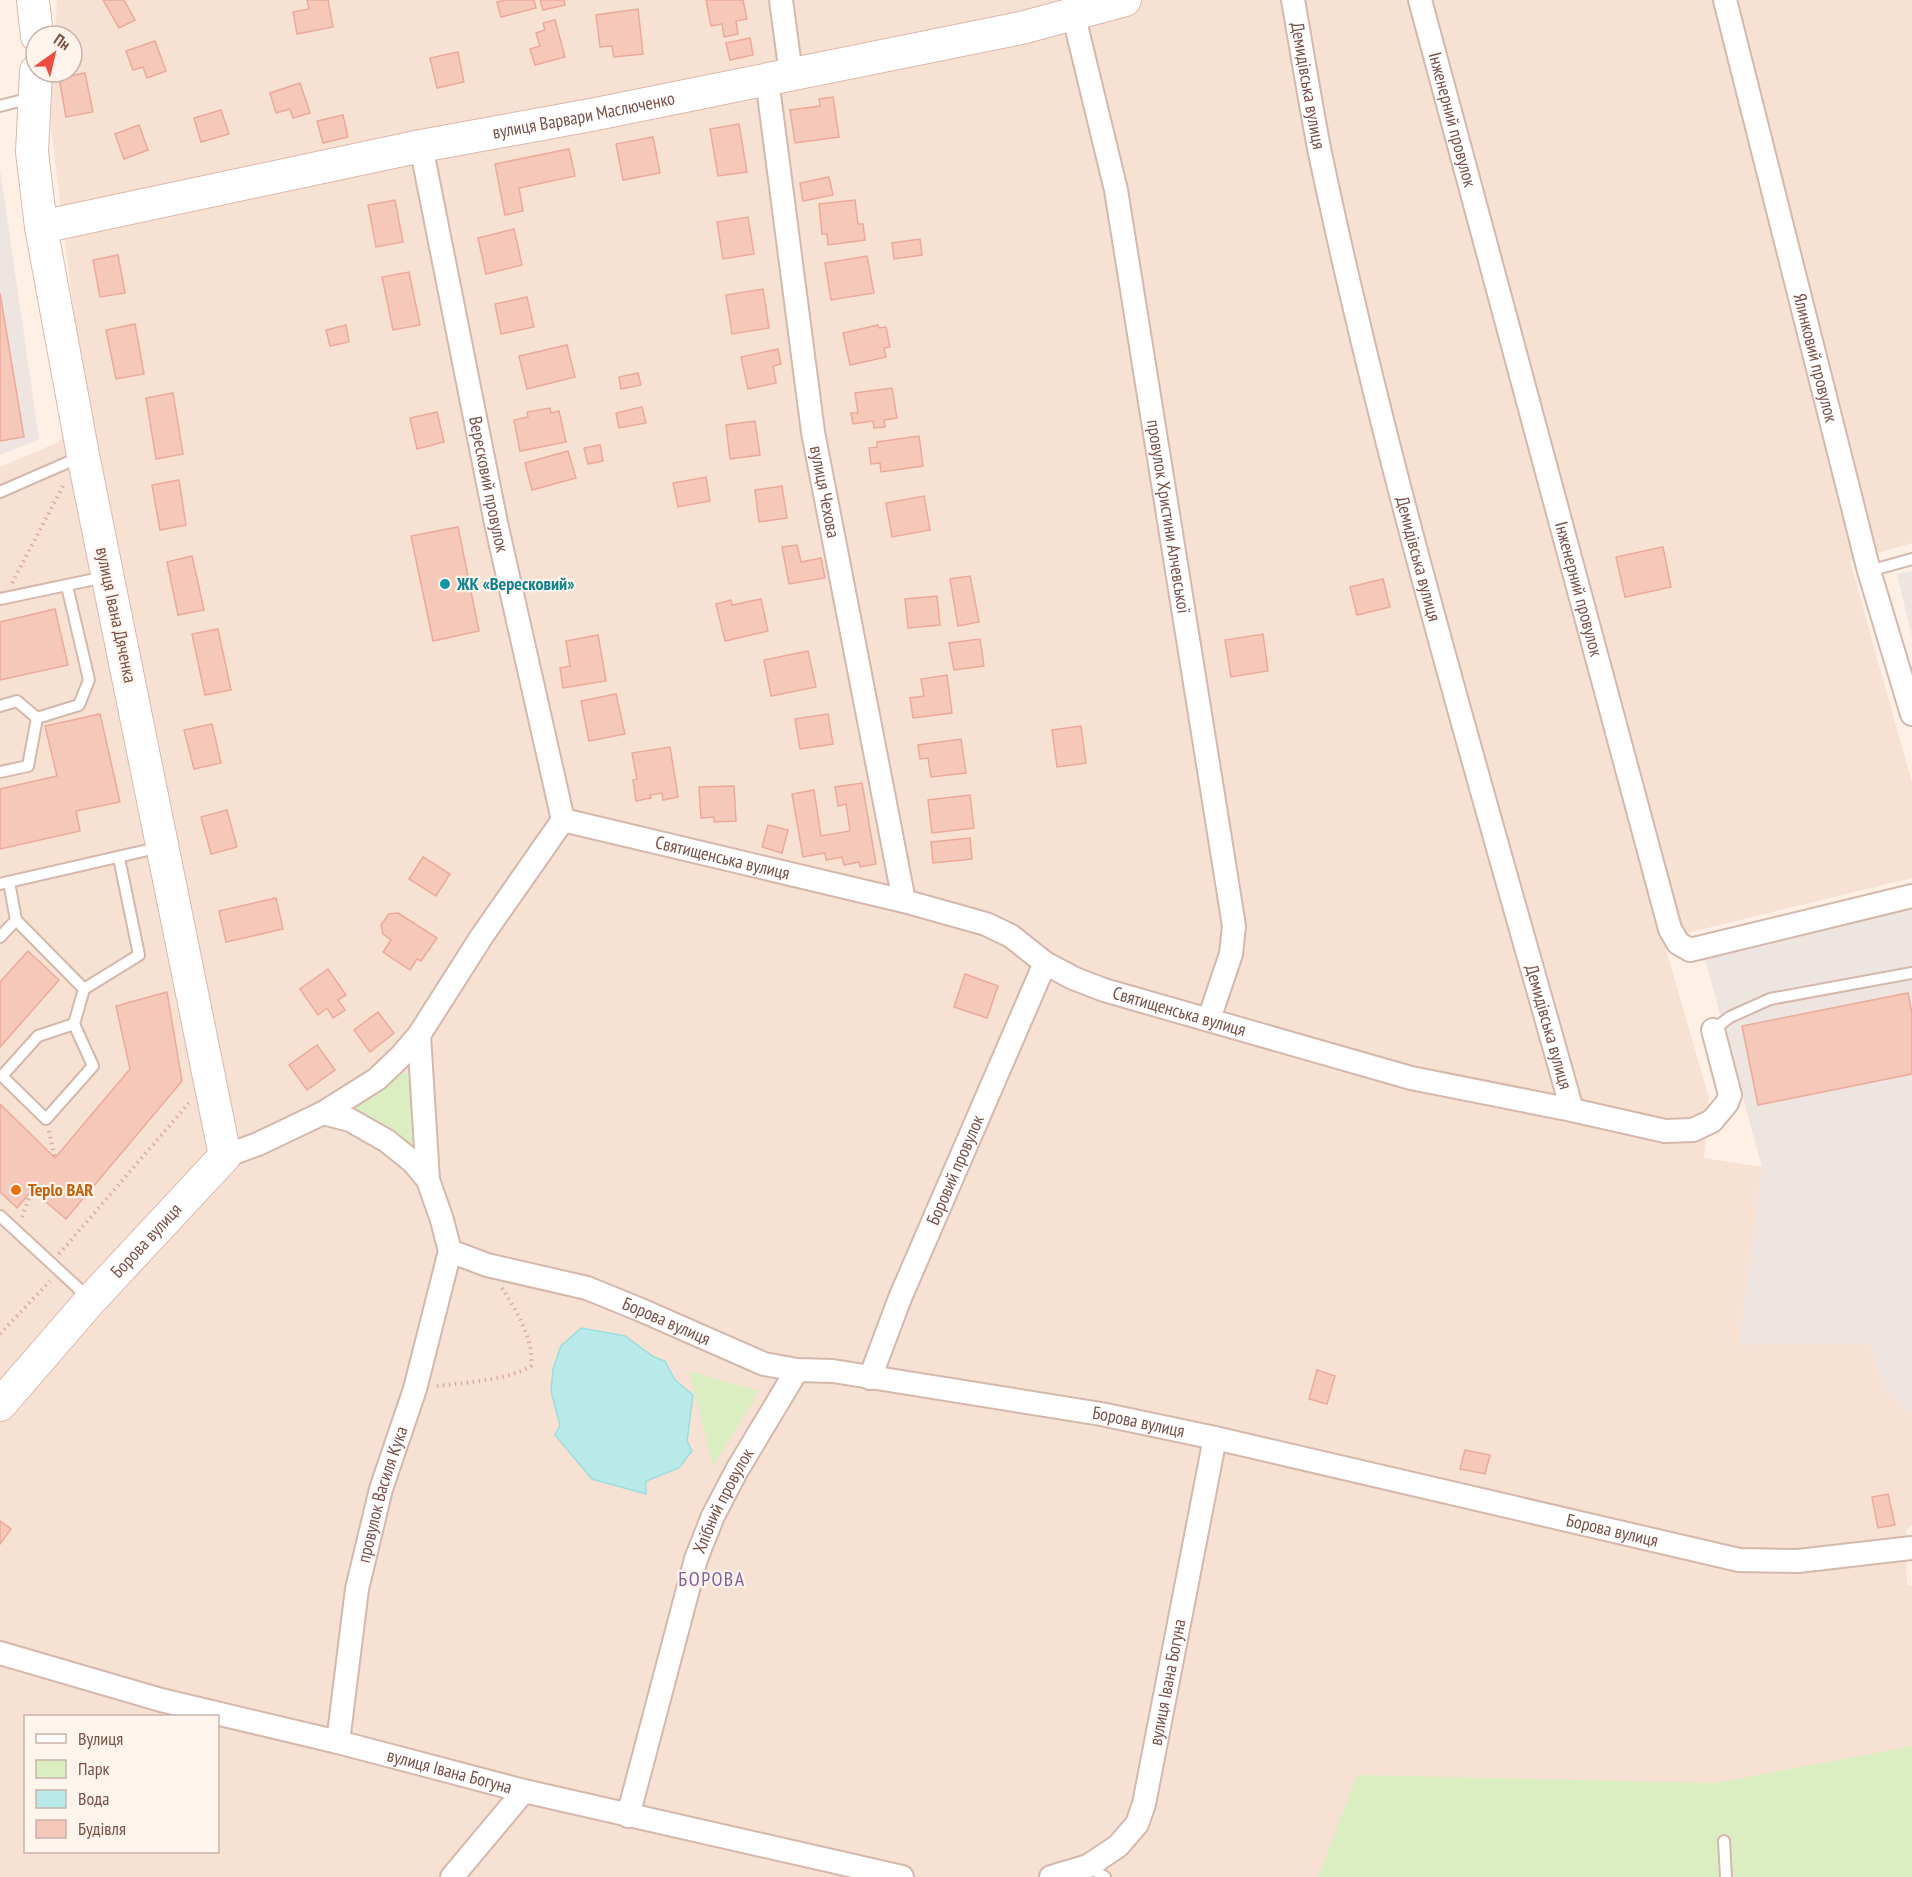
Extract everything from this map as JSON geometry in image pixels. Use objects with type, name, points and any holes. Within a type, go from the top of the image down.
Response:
[{"type":"street","points":[[33,0],[36,24]]},
{"type":"street","name":"вулиця Чехова","points":[[781,0],[779,76],[813,432],[904,901]]},
{"type":"street","name":"вулиця Варвари Маслюченко","points":[[41,227],[421,146],[591,115],[1021,28],[1072,7],[1125,0]]},
{"type":"street","name":"Демидівська вулиця","points":[[1293,0],[1322,162],[1413,545],[1572,1110]]},
{"type":"street","name":"Інженерний провулок","points":[[1420,0],[1670,929],[1678,943],[1690,950],[1912,896]]},
{"type":"street","name":"Ялинковий провулок","points":[[1725,0],[1869,571],[1912,714]]},
{"type":"street","name":"провулок Христини Алчевської","points":[[1072,7],[1116,190],[1234,926],[1231,954],[1209,1019]]},
{"type":"street","name":"вулиця Івана Дяченка","points":[[35,84],[32,152],[75,466],[108,577],[225,1156]]},
{"type":"street","name":"Вересковий провулок","points":[[421,146],[496,523],[563,820]]},
{"type":"street","name":"Святищенська вулиця","points":[[563,820],[904,901],[986,924],[1011,936],[1045,963],[1073,978],[1104,990],[1411,1078],[1665,1131],[1693,1130],[1712,1121],[1727,1103],[1730,1095],[1713,1030]]},
{"type":"street","name":"Борова вулиця","points":[[0,1405],[89,1302],[225,1156],[258,1144],[323,1113],[376,1079],[401,1056],[419,1035],[482,936],[563,820]]},
{"type":"street","name":"Боровий провулок","points":[[870,1378],[900,1298],[1045,963]]},
{"type":"street","points":[[419,1035],[428,1180],[450,1251]]},
{"type":"street","points":[[323,1113],[350,1120],[387,1141],[413,1162],[428,1180]]},
{"type":"street","name":"Борова вулиця","points":[[450,1251],[487,1265],[587,1288],[764,1364],[797,1370],[833,1371],[1101,1414],[1215,1438],[1739,1560],[1798,1561],[1912,1548]]},
{"type":"street","name":"провулок Василя Кука","points":[[338,1742],[357,1589],[381,1489],[415,1389],[450,1251]]},
{"type":"street","name":"Хлібний провулок","points":[[628,1816],[696,1559],[713,1516],[736,1470],[797,1370]]},
{"type":"street","name":"вулиця Івана Богуна","points":[[1051,1877],[1096,1871],[1137,1824],[1144,1804],[1215,1438]]},
{"type":"street","name":"вулиця Івана Богуна","points":[[0,1653],[161,1700],[338,1742],[524,1791],[902,1877]]},
{"type":"street","points":[[452,1877],[524,1791]]},
{"type":"lane","points":[[0,106],[35,84]]},
{"type":"lane","points":[[0,492],[75,466]]},
{"type":"lane","points":[[1869,571],[1912,559]]},
{"type":"lane","points":[[2,599],[108,577]]},
{"type":"lane","points":[[37,718],[79,705],[89,680],[67,586]]},
{"type":"lane","points":[[0,705],[17,701],[37,718]]},
{"type":"lane","points":[[0,772],[28,766],[37,718]]},
{"type":"lane","points":[[84,989],[16,920],[4,883],[163,846]]},
{"type":"lane","points":[[74,1024],[38,1036],[2,1076],[46,1119],[93,1066],[74,1024],[84,989],[139,955],[119,858]]},
{"type":"lane","points":[[0,938],[16,920]]},
{"type":"lane","points":[[1713,1030],[1730,1017],[1770,999],[1912,973]]},
{"type":"lane","points":[[0,1216],[77,1287],[89,1302]]},
{"type":"lane","points":[[1724,1841],[1726,1877]]},
{"type":"path","points":[[2,599],[75,466]]},
{"type":"path","points":[[0,1334],[195,1095]]},
{"type":"path","points":[[46,1119],[55,1158]]},
{"type":"path","points":[[16,1232],[32,1190]]},
{"type":"path","points":[[415,1389],[476,1381],[522,1371],[531,1366],[532,1355],[525,1333],[510,1301],[487,1265]]},
{"type":"shaded area","points":[[57,0],[1912,0],[1912,543],[1850,561],[1912,783],[1912,878],[1663,939],[1709,1098],[1704,1158],[1762,1167],[1739,1344],[1869,1343],[1884,1386],[1912,1416],[1912,1524],[1906,1531],[1907,1585],[1912,1586],[1912,1877],[0,1877],[0,467],[54,444],[87,421],[51,128],[52,84],[84,84],[84,24],[56,24]]},
{"type":"shaded area","points":[[0,169],[39,439],[0,455]]},
{"type":"shaded area","points":[[1912,571],[1912,637],[1897,574]]},
{"type":"shaded area","points":[[1912,908],[1912,1416],[1884,1386],[1869,1343],[1739,1345],[1762,1167],[1705,959]]},
{"type":"green space","points":[[403,1073],[414,1076],[422,1155],[350,1109]]},
{"type":"green space","points":[[689,1371],[759,1391],[713,1466]]},
{"type":"green space","points":[[1912,1746],[1912,1877],[1318,1877],[1357,1775],[1715,1783]]},
{"type":"water","points":[[581,1328],[625,1336],[654,1357],[665,1361],[675,1380],[693,1395],[687,1441],[692,1451],[679,1468],[646,1481],[646,1494],[592,1479],[555,1435],[560,1425],[551,1391],[553,1369],[561,1346]]},
{"type":"building","points":[[103,0],[124,0],[135,20],[119,28]]},
{"type":"building","points":[[307,0],[328,0],[333,27],[297,34],[293,12],[309,9]]},
{"type":"building","points":[[534,0],[536,8],[501,17],[497,2]]},
{"type":"building","points":[[540,0],[564,0],[565,5],[543,10]]},
{"type":"building","points":[[706,0],[743,0],[747,19],[736,21],[738,34],[724,37],[722,24],[711,26]]},
{"type":"building","points":[[638,9],[643,54],[614,57],[612,46],[600,47],[596,15]]},
{"type":"building","points":[[555,20],[565,57],[535,65],[530,49],[540,46],[536,33],[545,30],[543,23]]},
{"type":"building","points":[[750,38],[753,55],[730,60],[726,43]]},
{"type":"building","points":[[155,41],[166,71],[147,78],[143,67],[133,70],[126,51]]},
{"type":"building","points":[[458,52],[464,82],[437,88],[430,58]]},
{"type":"building","points":[[84,73],[93,112],[66,117],[60,84],[84,84]]},
{"type":"building","points":[[300,83],[310,113],[293,118],[290,109],[276,113],[270,93]]},
{"type":"building","points":[[833,97],[839,137],[795,143],[790,110],[820,106],[819,99]]},
{"type":"building","points":[[221,110],[229,134],[201,142],[194,118]]},
{"type":"building","points":[[343,115],[348,137],[323,143],[317,121]]},
{"type":"building","points":[[739,124],[747,172],[718,176],[710,129]]},
{"type":"building","points":[[139,125],[148,150],[124,159],[115,134]]},
{"type":"building","points":[[653,137],[660,173],[623,180],[616,144]]},
{"type":"building","points":[[569,149],[575,176],[519,188],[523,211],[505,215],[495,164]]},
{"type":"building","points":[[829,177],[833,195],[803,201],[800,183]]},
{"type":"building","points":[[395,200],[403,242],[376,247],[368,205]]},
{"type":"building","points":[[855,200],[858,224],[863,224],[865,240],[828,245],[827,234],[822,234],[819,204]]},
{"type":"building","points":[[748,217],[754,254],[723,259],[717,222]]},
{"type":"building","points":[[514,229],[522,265],[486,274],[478,238]]},
{"type":"building","points":[[920,239],[922,255],[894,259],[892,243]]},
{"type":"building","points":[[118,255],[125,293],[100,297],[93,260]]},
{"type":"building","points":[[867,256],[874,293],[831,300],[825,263]]},
{"type":"building","points":[[409,272],[420,325],[393,330],[382,277]]},
{"type":"building","points":[[763,289],[769,328],[732,334],[726,295]]},
{"type":"building","points":[[0,293],[24,437],[0,441]]},
{"type":"building","points":[[527,297],[534,327],[501,334],[495,304]]},
{"type":"building","points":[[135,324],[144,374],[116,379],[106,330]]},
{"type":"building","points":[[346,325],[349,342],[330,346],[326,330]]},
{"type":"building","points":[[878,325],[879,328],[886,327],[890,347],[884,348],[886,357],[850,365],[843,333]]},
{"type":"building","points":[[567,345],[575,377],[527,389],[519,356]]},
{"type":"building","points":[[778,349],[781,364],[773,366],[776,383],[748,389],[741,357]]},
{"type":"building","points":[[638,373],[641,385],[621,389],[619,377]]},
{"type":"building","points":[[892,388],[897,418],[884,420],[885,427],[874,428],[873,421],[853,424],[851,413],[858,413],[855,393]]},
{"type":"building","points":[[173,393],[183,454],[156,459],[146,398]]},
{"type":"building","points":[[642,407],[646,423],[619,428],[616,413]]},
{"type":"building","points":[[550,408],[551,413],[559,411],[566,442],[520,451],[514,420],[528,417],[527,412]]},
{"type":"building","points":[[437,412],[444,442],[417,449],[410,418]]},
{"type":"building","points":[[755,421],[760,455],[730,459],[726,425]]},
{"type":"building","points":[[919,436],[923,466],[881,472],[880,463],[871,464],[869,448],[877,447],[877,442]]},
{"type":"building","points":[[600,445],[603,461],[588,464],[584,448]]},
{"type":"building","points":[[568,451],[576,478],[532,490],[525,463]]},
{"type":"building","points":[[706,477],[710,501],[678,507],[673,483]]},
{"type":"building","points":[[179,480],[186,525],[160,530],[152,485]]},
{"type":"building","points":[[782,486],[787,518],[759,522],[755,490]]},
{"type":"building","points":[[924,496],[930,530],[892,537],[886,503]]},
{"type":"building","name":"ЖК «Вересковий»","points":[[458,527],[479,631],[433,641],[411,536]]},
{"type":"building","points":[[797,545],[801,562],[821,558],[825,578],[789,584],[782,547]]},
{"type":"building","points":[[1663,547],[1671,587],[1625,597],[1616,557]]},
{"type":"building","points":[[192,556],[204,610],[178,615],[167,562]]},
{"type":"building","points":[[970,576],[979,622],[958,626],[950,579]]},
{"type":"building","points":[[1383,579],[1390,607],[1357,615],[1350,587]]},
{"type":"building","points":[[937,596],[940,625],[908,628],[905,599]]},
{"type":"building","points":[[761,599],[768,631],[725,641],[716,604],[731,600],[732,605]]},
{"type":"building","points":[[55,609],[68,665],[0,680],[0,622]]},
{"type":"building","points":[[218,629],[231,690],[205,695],[192,634]]},
{"type":"building","points":[[1263,634],[1268,671],[1231,677],[1225,640]]},
{"type":"building","points":[[598,635],[606,681],[563,688],[560,668],[570,666],[566,641]]},
{"type":"building","points":[[980,639],[984,666],[954,670],[949,643]]},
{"type":"building","points":[[808,651],[816,687],[771,696],[764,660]]},
{"type":"building","points":[[947,675],[952,713],[913,718],[910,698],[924,696],[921,679]]},
{"type":"building","points":[[616,694],[625,734],[589,741],[581,701]]},
{"type":"building","points":[[100,714],[120,802],[76,811],[80,831],[0,849],[0,789],[57,776],[45,726]]},
{"type":"building","points":[[828,714],[833,744],[800,749],[795,719]]},
{"type":"building","points":[[212,724],[221,763],[194,769],[184,730]]},
{"type":"building","points":[[1081,726],[1086,763],[1057,767],[1052,730]]},
{"type":"building","points":[[961,739],[966,773],[931,777],[928,758],[920,759],[918,745]]},
{"type":"building","points":[[670,747],[678,797],[663,800],[662,793],[636,801],[633,780],[637,779],[632,753]]},
{"type":"building","points":[[862,783],[876,864],[860,867],[859,862],[844,865],[842,857],[826,860],[825,853],[803,857],[792,794],[814,790],[821,836],[850,831],[846,804],[838,806],[835,787]]},
{"type":"building","points":[[734,786],[736,821],[714,822],[714,817],[701,818],[699,787]]},
{"type":"building","points":[[970,795],[974,828],[932,833],[928,800]]},
{"type":"building","points":[[227,810],[237,847],[211,854],[201,817]]},
{"type":"building","points":[[768,825],[788,830],[782,853],[762,847]]},
{"type":"building","points":[[970,838],[972,859],[933,863],[931,842]]},
{"type":"building","points":[[423,857],[450,874],[436,896],[409,879]]},
{"type":"building","points":[[276,898],[283,929],[226,942],[219,911]]},
{"type":"building","points":[[398,913],[437,938],[421,961],[417,959],[410,970],[383,952],[391,940],[383,934],[381,925],[389,914]]},
{"type":"building","points":[[28,951],[59,980],[0,1047],[0,982]]},
{"type":"building","points":[[328,969],[346,995],[338,1000],[345,1010],[333,1018],[327,1008],[318,1015],[300,989]]},
{"type":"building","points":[[965,974],[998,986],[987,1018],[954,1007]]},
{"type":"building","points":[[167,992],[182,1081],[66,1219],[32,1190],[17,1208],[0,1192],[0,1104],[55,1158],[130,1069],[116,1006]]},
{"type":"building","points":[[1908,993],[1912,1014],[1912,1074],[1758,1105],[1742,1026]]},
{"type":"building","points":[[378,1012],[394,1033],[370,1052],[354,1030]]},
{"type":"building","points":[[317,1045],[335,1070],[307,1090],[289,1065]]},
{"type":"building","points":[[1317,1370],[1335,1376],[1327,1404],[1309,1399]]},
{"type":"building","points":[[1465,1450],[1490,1455],[1485,1474],[1460,1469]]},
{"type":"building","points":[[1888,1494],[1895,1525],[1878,1528],[1872,1497]]},
{"type":"building","points":[[0,1521],[11,1529],[0,1544]]},
{"type":"place","name":"ЖК «Вересковий»","points":[[445,584]]},
{"type":"place","name":"Teplo BAR","points":[[16,1190]]},
{"type":"district","name":"БОРОВА","points":[[712,1579]]}]
